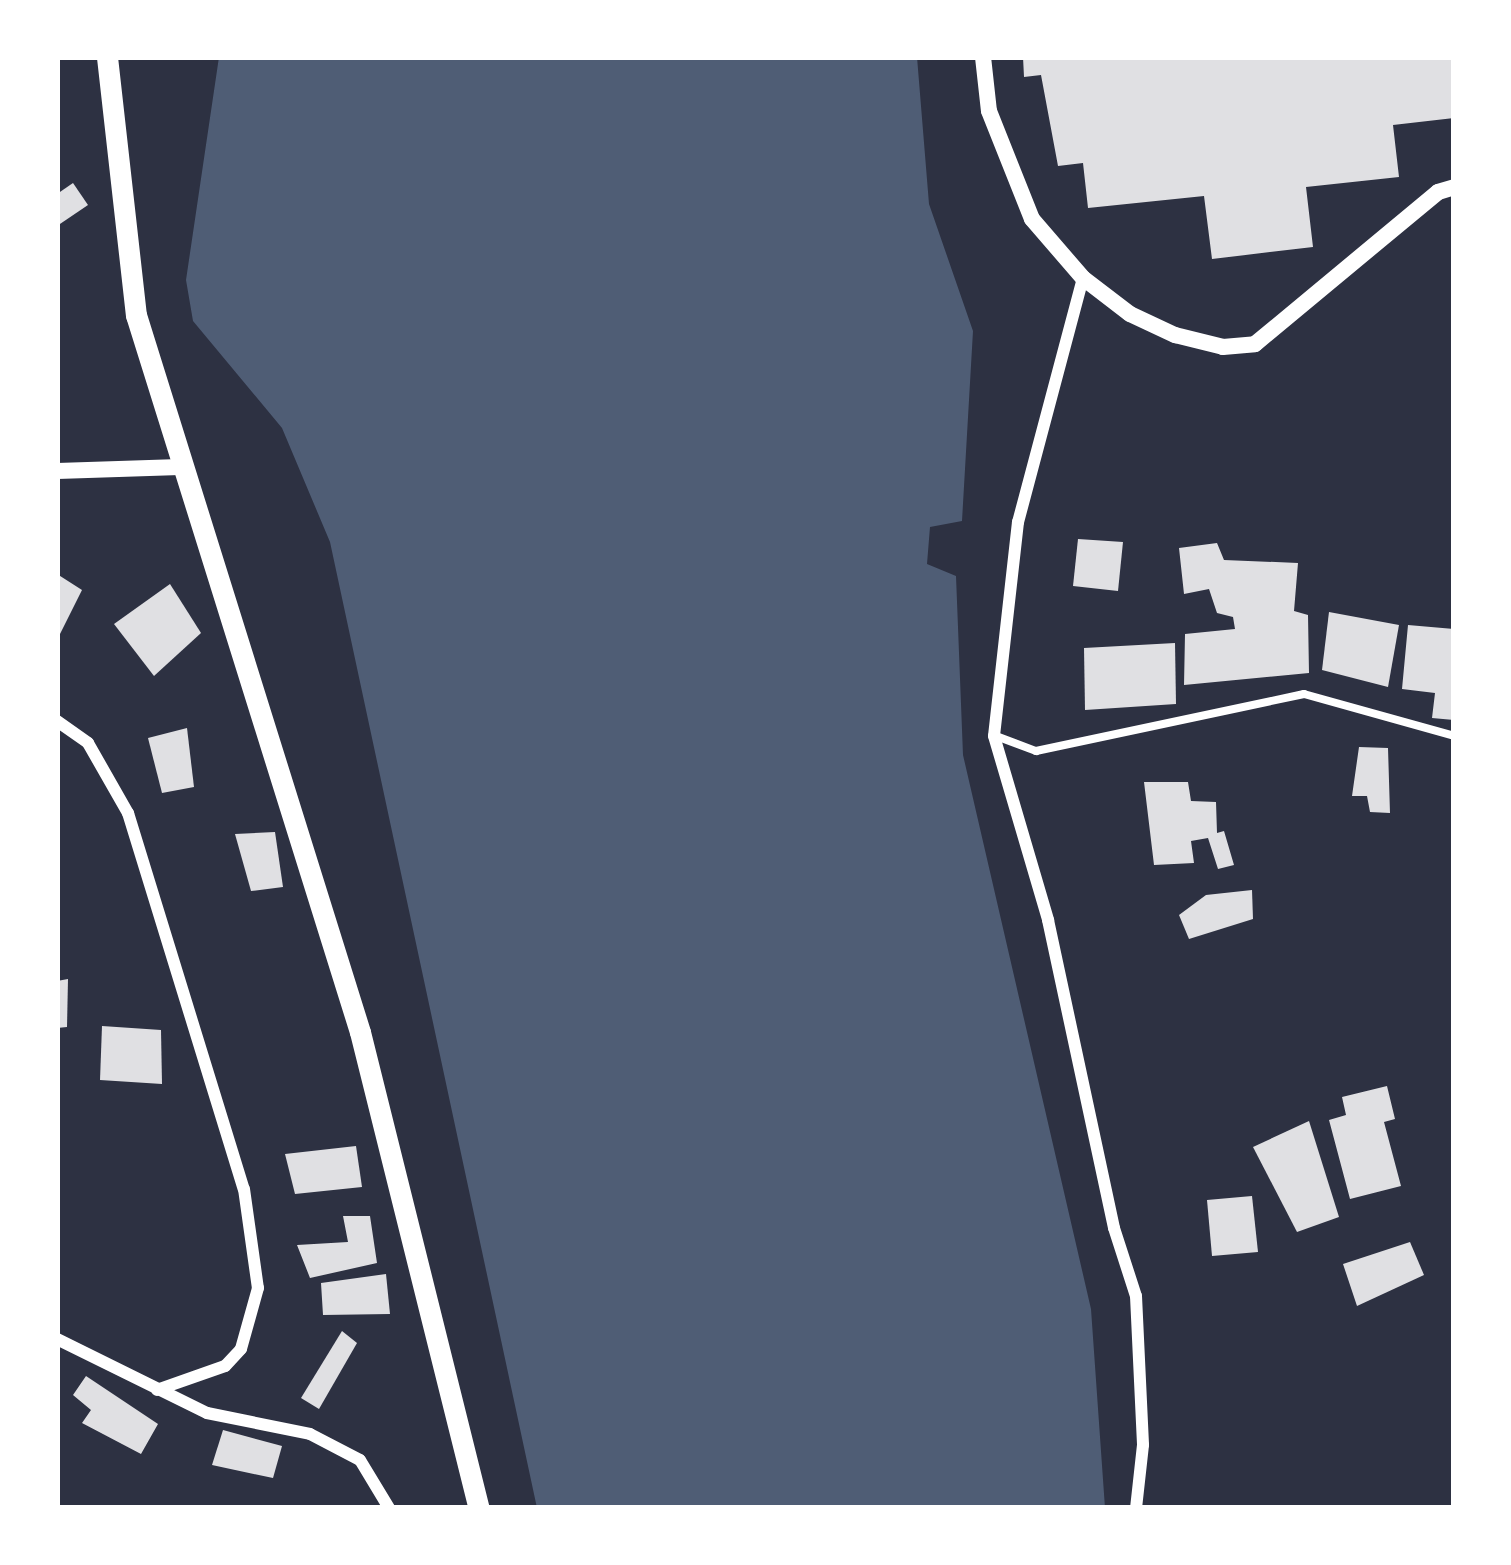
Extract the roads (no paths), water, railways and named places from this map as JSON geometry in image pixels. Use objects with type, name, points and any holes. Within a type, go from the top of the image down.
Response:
[{"type":"main road","points":[[106,57],[136,315],[360,1032],[479,1508]]},
{"type":"street","points":[[983,57],[989,111],[1032,220],[1084,278],[1130,314],[1174,335],[1223,346],[1255,344],[1438,192],[1454,187]]},
{"type":"street","points":[[1084,278],[1018,522],[994,736],[1048,920],[1136,1296],[1143,1445],[1136,1508]]},
{"type":"street","points":[[57,471],[180,467]]},
{"type":"street","points":[[57,721],[88,743],[128,813],[244,1189],[258,1288],[241,1348],[225,1366],[157,1390]]},
{"type":"street","points":[[57,1339],[207,1413],[310,1433],[360,1460],[389,1508]]},
{"type":"lane","points":[[994,736],[1036,751],[1304,694],[1454,736]]},
{"type":"water","points":[[219,57],[917,57],[929,204],[973,331],[962,521],[930,527],[927,564],[956,576],[963,755],[1091,1309],[1105,1508],[537,1508],[330,542],[282,428],[193,321],[186,280]]}]
